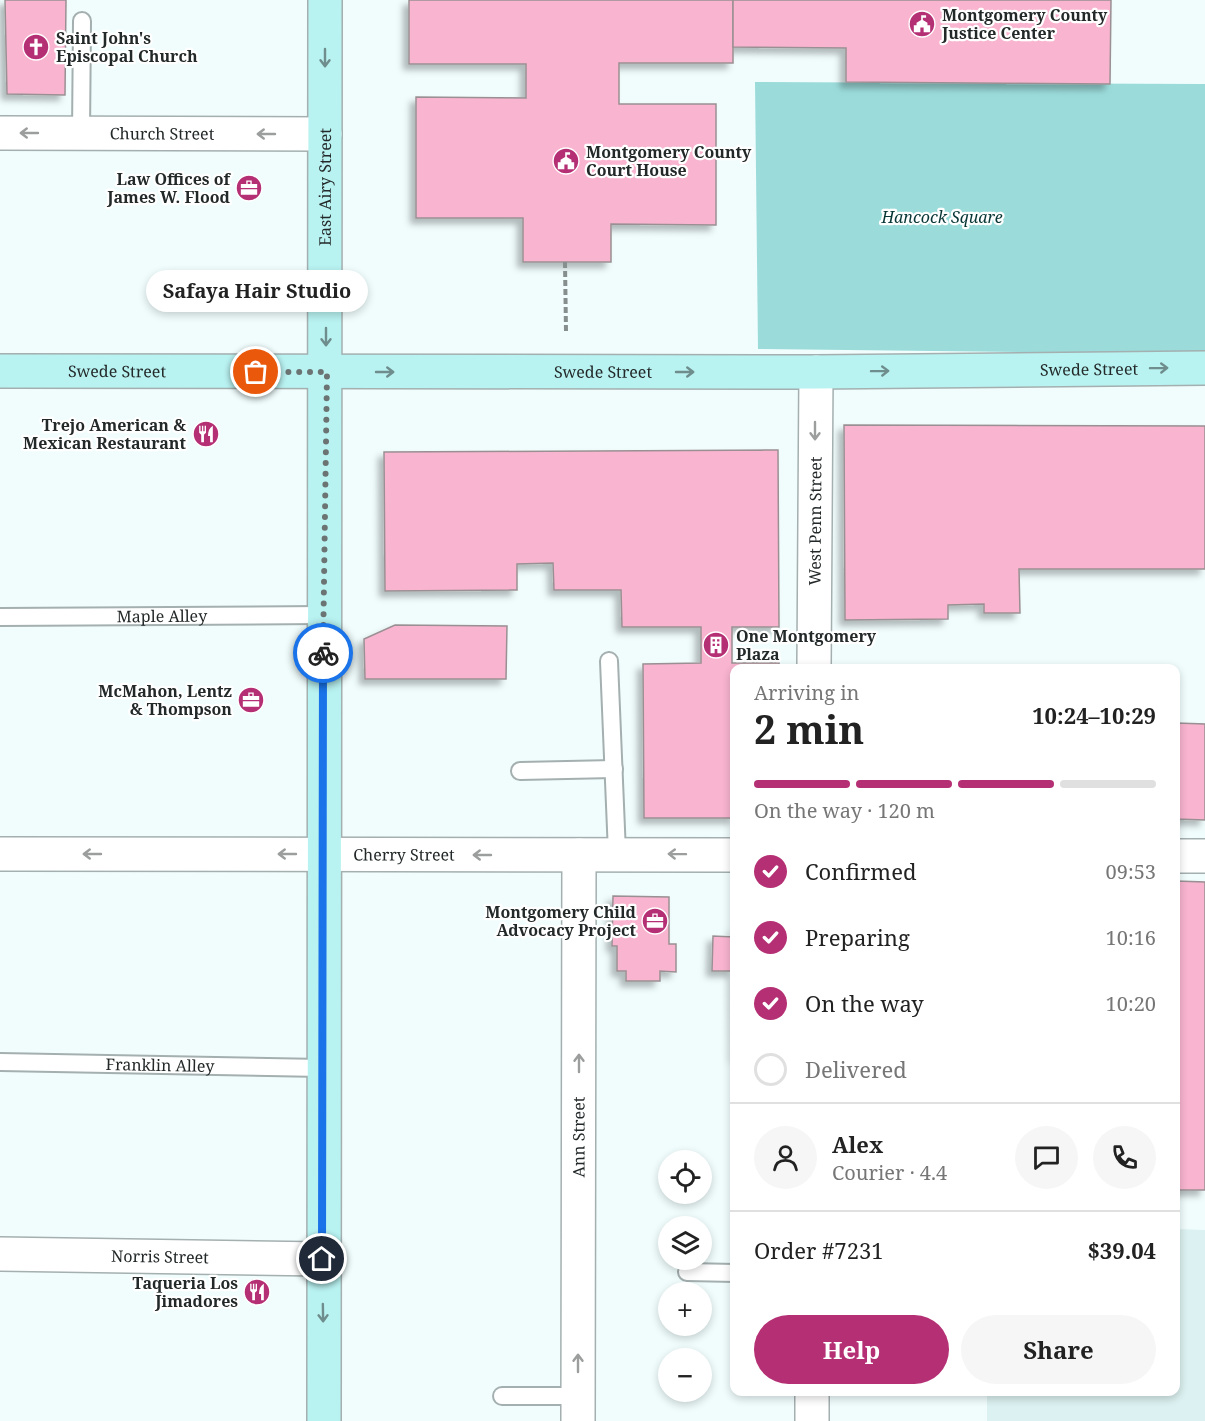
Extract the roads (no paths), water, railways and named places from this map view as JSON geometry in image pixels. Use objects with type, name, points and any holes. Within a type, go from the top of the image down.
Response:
[{"type":"main road","name":"East Airy Street","points":[[324,1421],[322,854],[327,372],[325,0]]},
{"type":"main road","name":"Swede Street","points":[[0,371],[816,372],[1205,368]]},
{"type":"street","name":"Church Street","points":[[0,133],[325,134]]},
{"type":"street","name":"West Penn Street","points":[[814,664],[816,372]]},
{"type":"street","name":"Cherry Street","points":[[0,854],[730,855]]},
{"type":"street","name":"Ann Street","points":[[578,1408],[579,855]]},
{"type":"street","points":[[1180,856],[1205,856]]},
{"type":"street","name":"Norris Street","points":[[0,1254],[322,1259]]},
{"type":"street","points":[[812,1396],[812,1421]]},
{"type":"lane","points":[[81,133],[82,21]]},
{"type":"lane","name":"Maple Alley","points":[[0,617],[323,615]]},
{"type":"lane","points":[[609,661],[617,853]]},
{"type":"lane","points":[[520,771],[614,769]]},
{"type":"lane","name":"Franklin Alley","points":[[0,1062],[322,1068]]},
{"type":"lane","points":[[687,1272],[730,1273]]},
{"type":"lane","points":[[502,1396],[578,1408]]},
{"type":"place","name":"Montgomery County Justice Center","points":[[922,24]]},
{"type":"place","name":"Saint John's Episcopal Church","points":[[36,47]]},
{"type":"place","name":"Montgomery County Court House","points":[[566,161]]},
{"type":"place","name":"Law Offices of James W. Flood","points":[[249,188]]},
{"type":"place","name":"Safaya Hair Studio","points":[[256,372]]},
{"type":"place","name":"Trejo American & Mexican Restaurant","points":[[206,434]]},
{"type":"place","name":"One Montgomery Plaza","points":[[716,645]]},
{"type":"place","name":"McMahon, Lentz & Thompson","points":[[251,700]]},
{"type":"place","name":"Montgomery Child Advocacy Project","points":[[655,921]]},
{"type":"place","name":"Taqueria Los Jimadores","points":[[257,1292]]},
{"type":"park label","name":"Hancock Square","points":[[942,217]]}]
